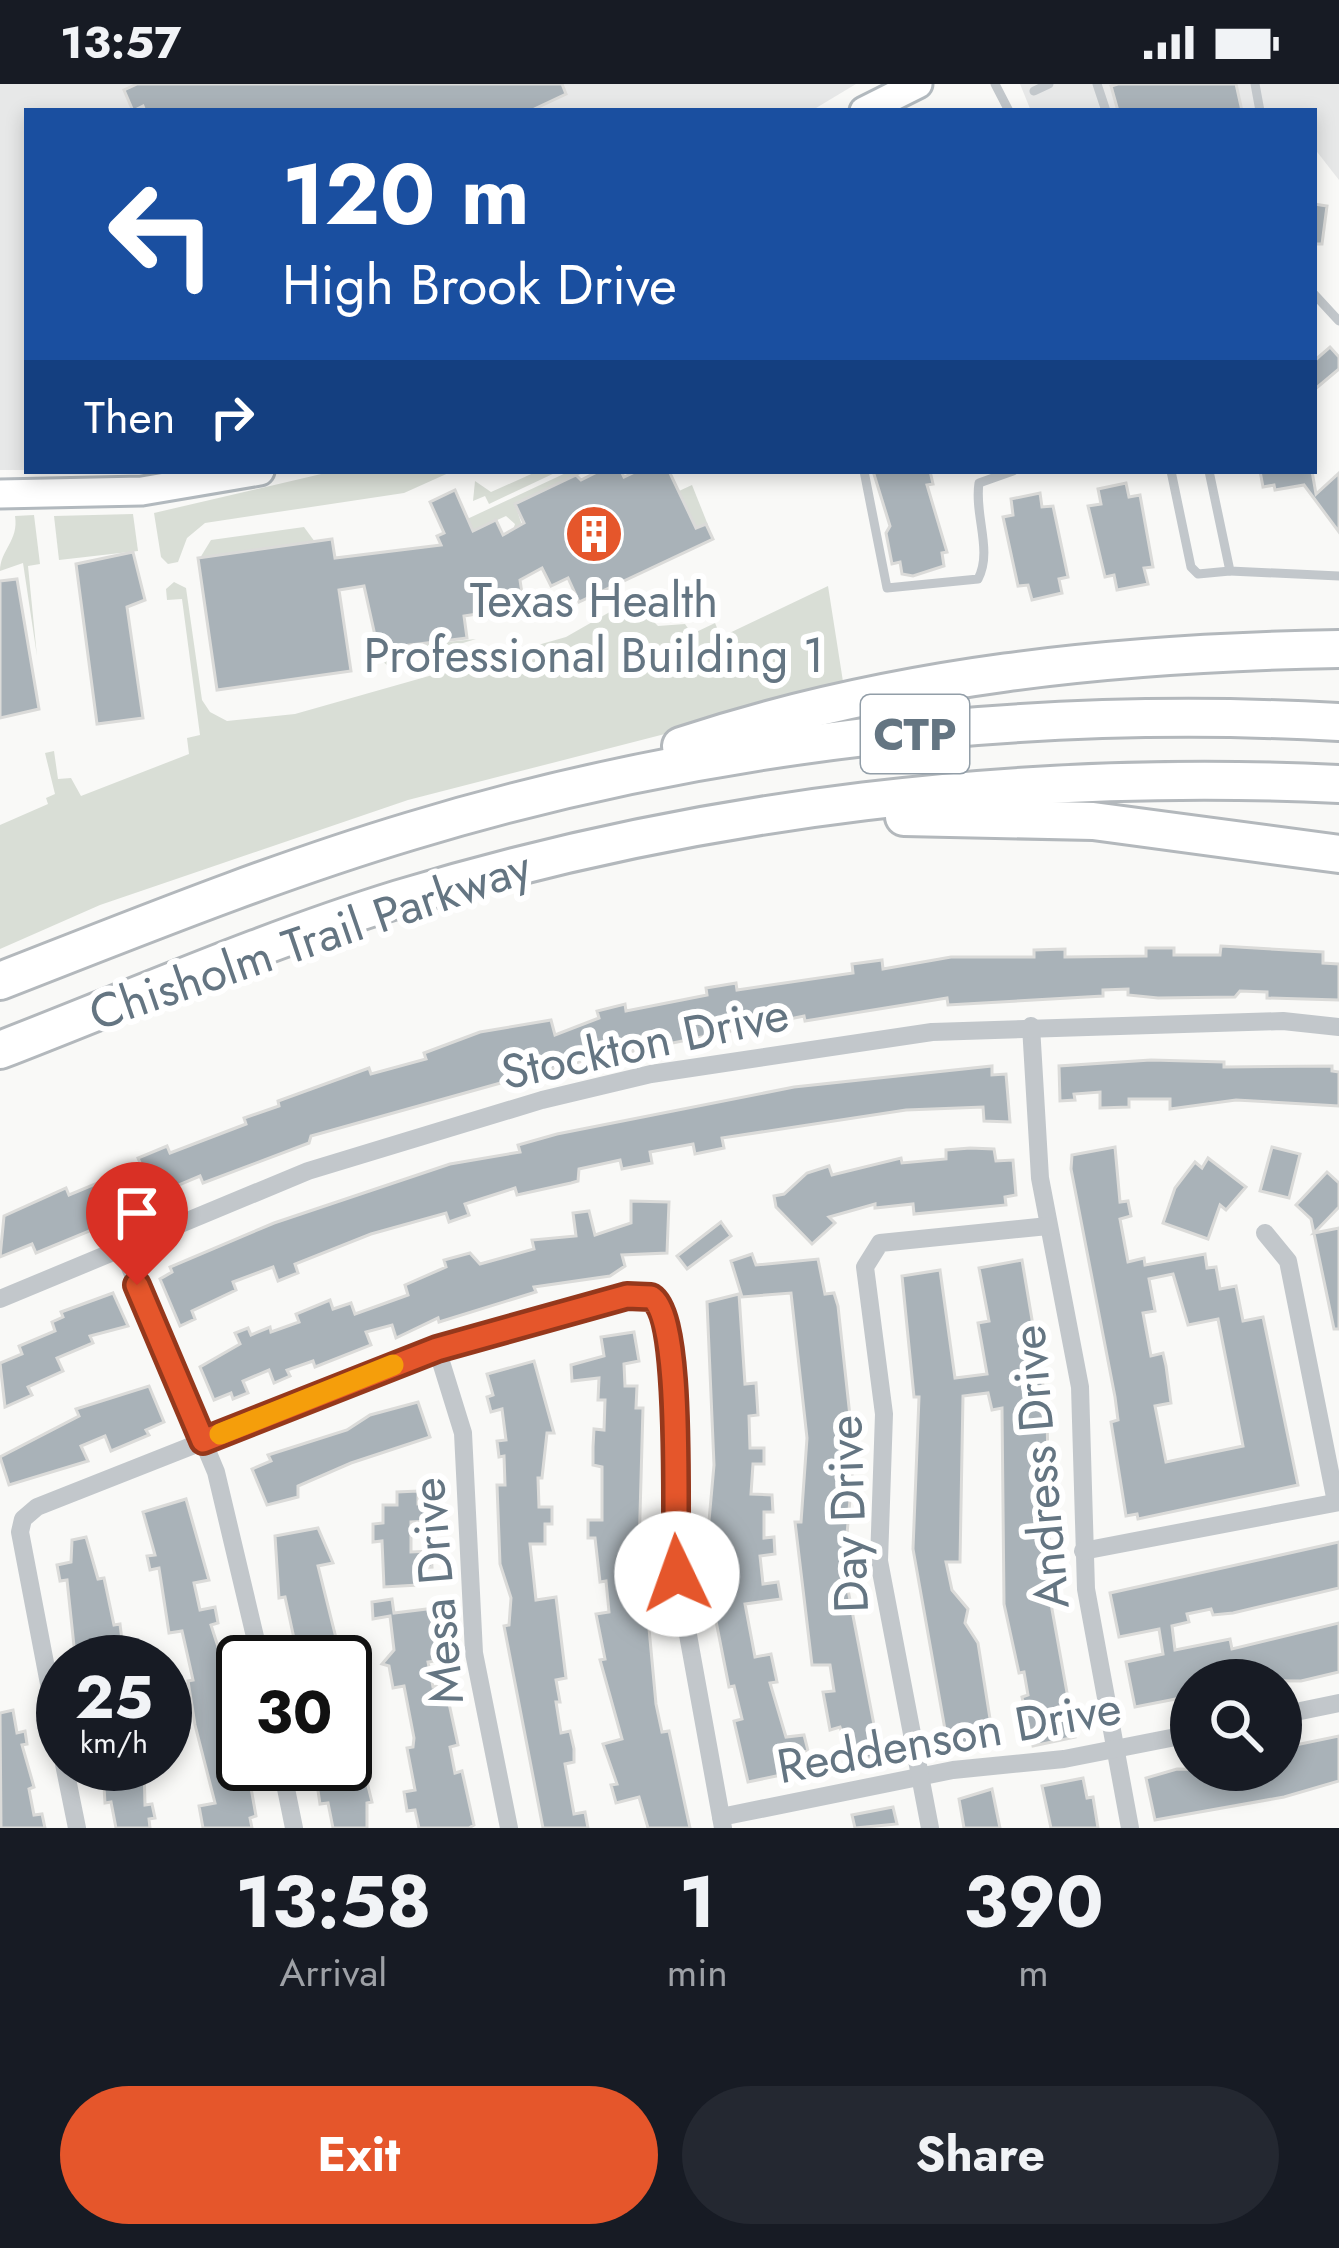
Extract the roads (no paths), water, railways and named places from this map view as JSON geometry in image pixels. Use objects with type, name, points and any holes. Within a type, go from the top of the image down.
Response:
[{"type":"highway","points":[[497,808],[717,735],[886,690],[1070,662],[1339,649]]},
{"type":"highway","name":"Chisholm Trail Parkway","points":[[0,981],[325,859],[497,808],[742,755],[865,739],[1103,720],[1339,722]]},
{"type":"highway","name":"Chisholm Trail Parkway","points":[[0,1050],[395,901],[604,845],[745,818],[1046,783],[1248,779],[1339,784]]},
{"type":"highway","points":[[745,818],[1094,821],[1339,854]]},
{"type":"street","points":[[870,108],[918,84]]},
{"type":"street","points":[[0,494],[142,490],[241,474]]},
{"type":"street","name":"Stockton Drive","points":[[0,1299],[308,1171],[542,1100],[776,1052],[932,1032],[1031,1026],[1283,1021],[1339,1027]]},
{"type":"street","name":"Andress Drive","points":[[1031,1026],[1048,1226],[1080,1387],[1083,1551],[1130,1828]]},
{"type":"street","name":"Day Drive","points":[[930,1828],[878,1561],[884,1414],[865,1267],[880,1243],[1048,1226]]},
{"type":"street","points":[[1083,1551],[1338,1502],[1288,1262],[1265,1234]]},
{"type":"street","points":[[121,1246],[203,1441],[238,1548],[256,1635]]},
{"type":"street","points":[[39,1635],[23,1556],[23,1519],[50,1500],[437,1349],[627,1296],[651,1297],[666,1312],[675,1413],[677,1574],[722,1822]]},
{"type":"street","name":"Mesa Drive","points":[[437,1349],[463,1433],[474,1653],[508,1828]]},
{"type":"street","points":[[1302,1711],[1339,1703]]},
{"type":"street","name":"Reddenson Drive","points":[[722,1822],[920,1777],[1170,1738]]},
{"type":"street","points":[[70,1791],[77,1828]]},
{"type":"street","points":[[286,1791],[294,1828]]},
{"type":"lane","points":[[1034,91],[1049,84]]},
{"type":"lane","points":[[1317,297],[1339,321]]},
{"type":"lane","points":[[865,474],[887,588],[978,579],[986,563],[975,510],[979,483],[1004,474]]},
{"type":"lane","points":[[1173,474],[1191,567],[1198,574],[1339,575]]},
{"type":"lane","points":[[1210,474],[1230,571]]},
{"type":"place","name":"Texas Health Professional Building 1","points":[[594,534]]}]
